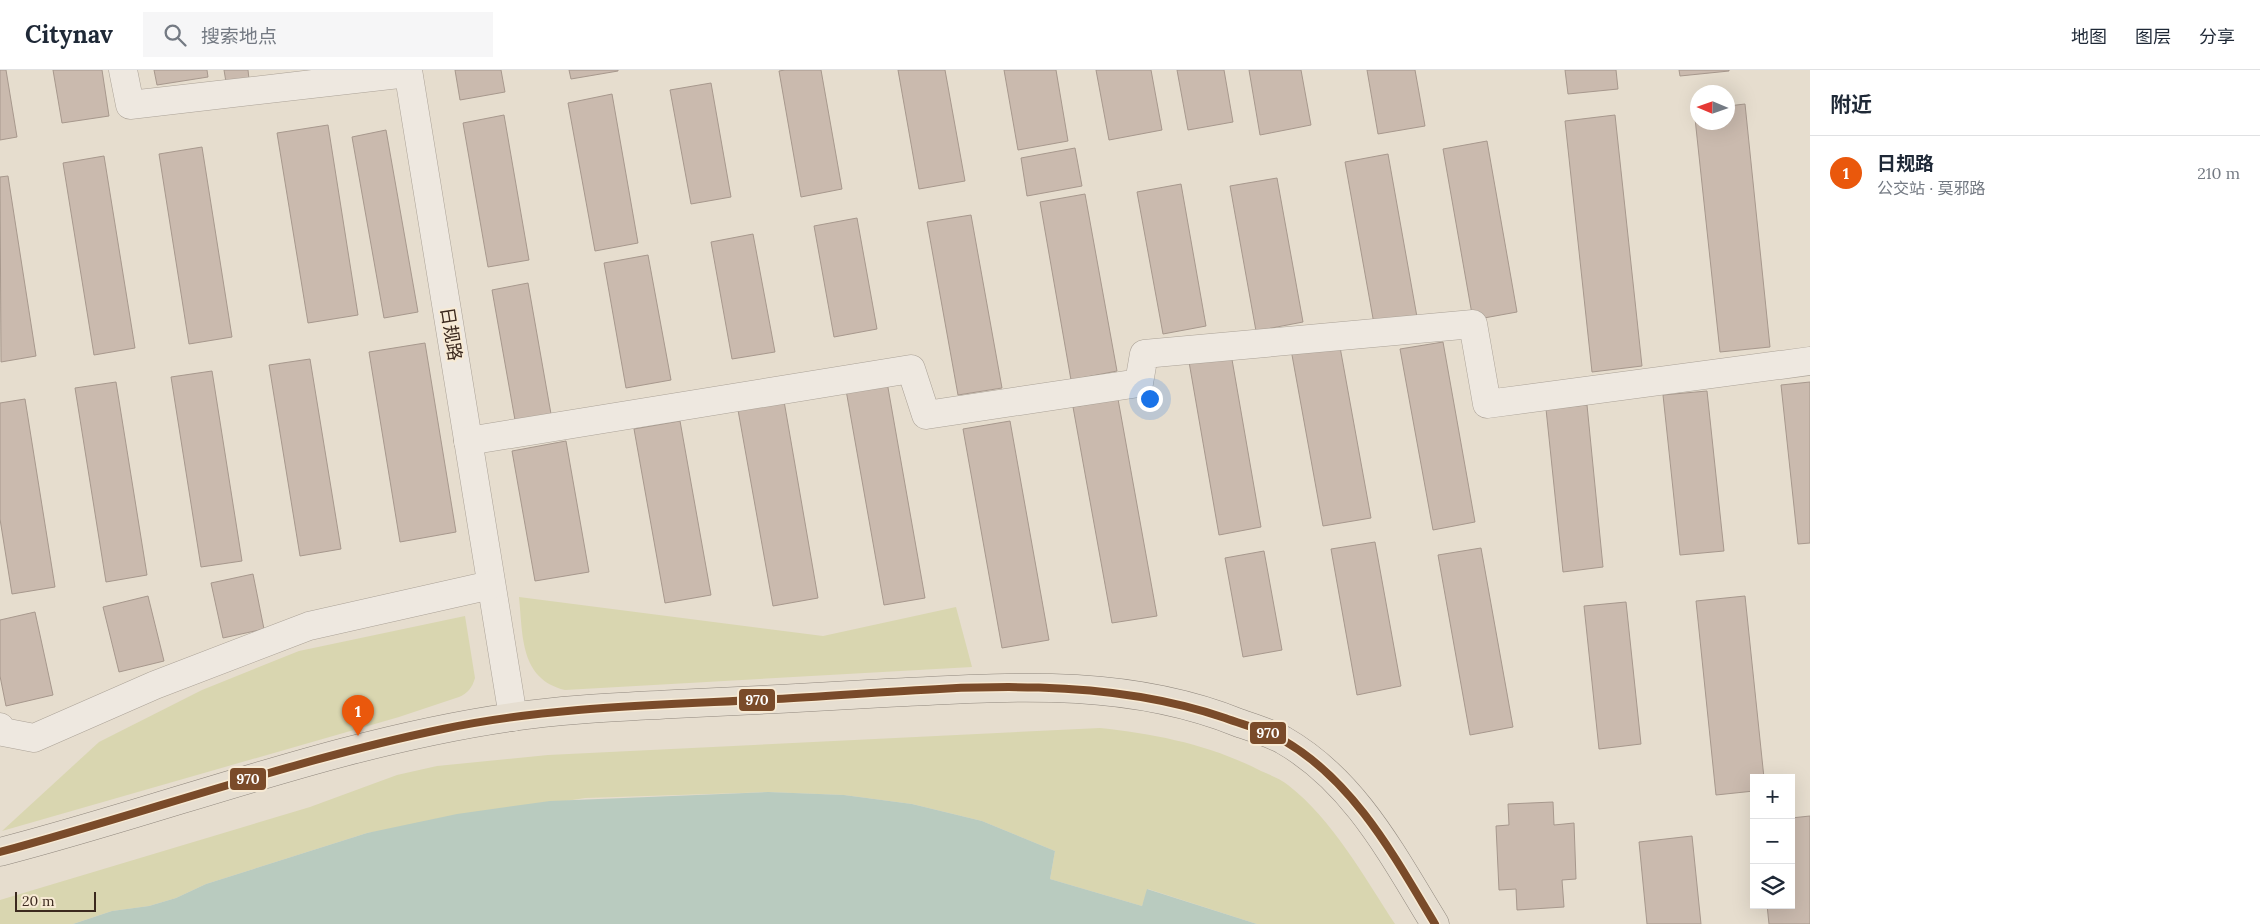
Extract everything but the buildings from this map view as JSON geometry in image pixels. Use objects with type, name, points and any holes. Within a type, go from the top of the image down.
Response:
[{"type":"main road","points":[[0,852],[324,756],[513,717],[622,707],[978,688],[1056,686],[1160,699],[1210,711],[1282,740],[1330,774],[1373,824],[1435,924]]},
{"type":"street","points":[[123,70],[130,105],[408,71]]},
{"type":"street","name":"日规路","points":[[408,71],[513,717]]},
{"type":"street","points":[[468,441],[911,369],[926,415],[1139,383],[1144,354],[1473,324],[1487,404],[1810,361]]},
{"type":"street","points":[[0,727],[3,732],[34,738],[155,685],[309,626],[491,585]]},
{"type":"shaded area","points":[[519,597],[823,636],[956,607],[972,667],[565,690],[550,684],[539,676],[532,666],[523,641]]},
{"type":"shaded area","points":[[465,616],[475,678],[469,690],[459,697],[399,717],[2,831],[99,742],[202,690],[299,651]]},
{"type":"shaded area","points":[[1100,728],[1183,742],[1223,754],[1285,783],[1304,799],[1333,832],[1360,869],[1395,924],[1257,924],[1148,889],[1142,906],[1050,879],[1055,851],[982,821],[912,804],[844,795],[768,792],[585,798],[367,833],[206,884],[176,898],[149,906],[112,911],[73,924],[0,924],[0,900],[310,807],[397,775],[437,766],[548,755]]},
{"type":"shaded area","points":[[768,792],[844,795],[912,804],[982,821],[1055,851],[1050,879],[1142,906],[1147,889],[1257,924],[73,924],[112,911],[149,906],[176,898],[206,884],[367,833],[457,814],[550,801]]},
{"type":"transit line","name":"970","points":[[0,852],[331,756],[484,721],[567,711],[651,705],[946,689],[1002,687],[1059,688],[1115,693],[1170,703],[1262,730],[1283,740],[1331,776],[1351,798],[1388,847],[1435,924]]},
{"type":"place","name":"日规路","points":[[358,736]]}]
